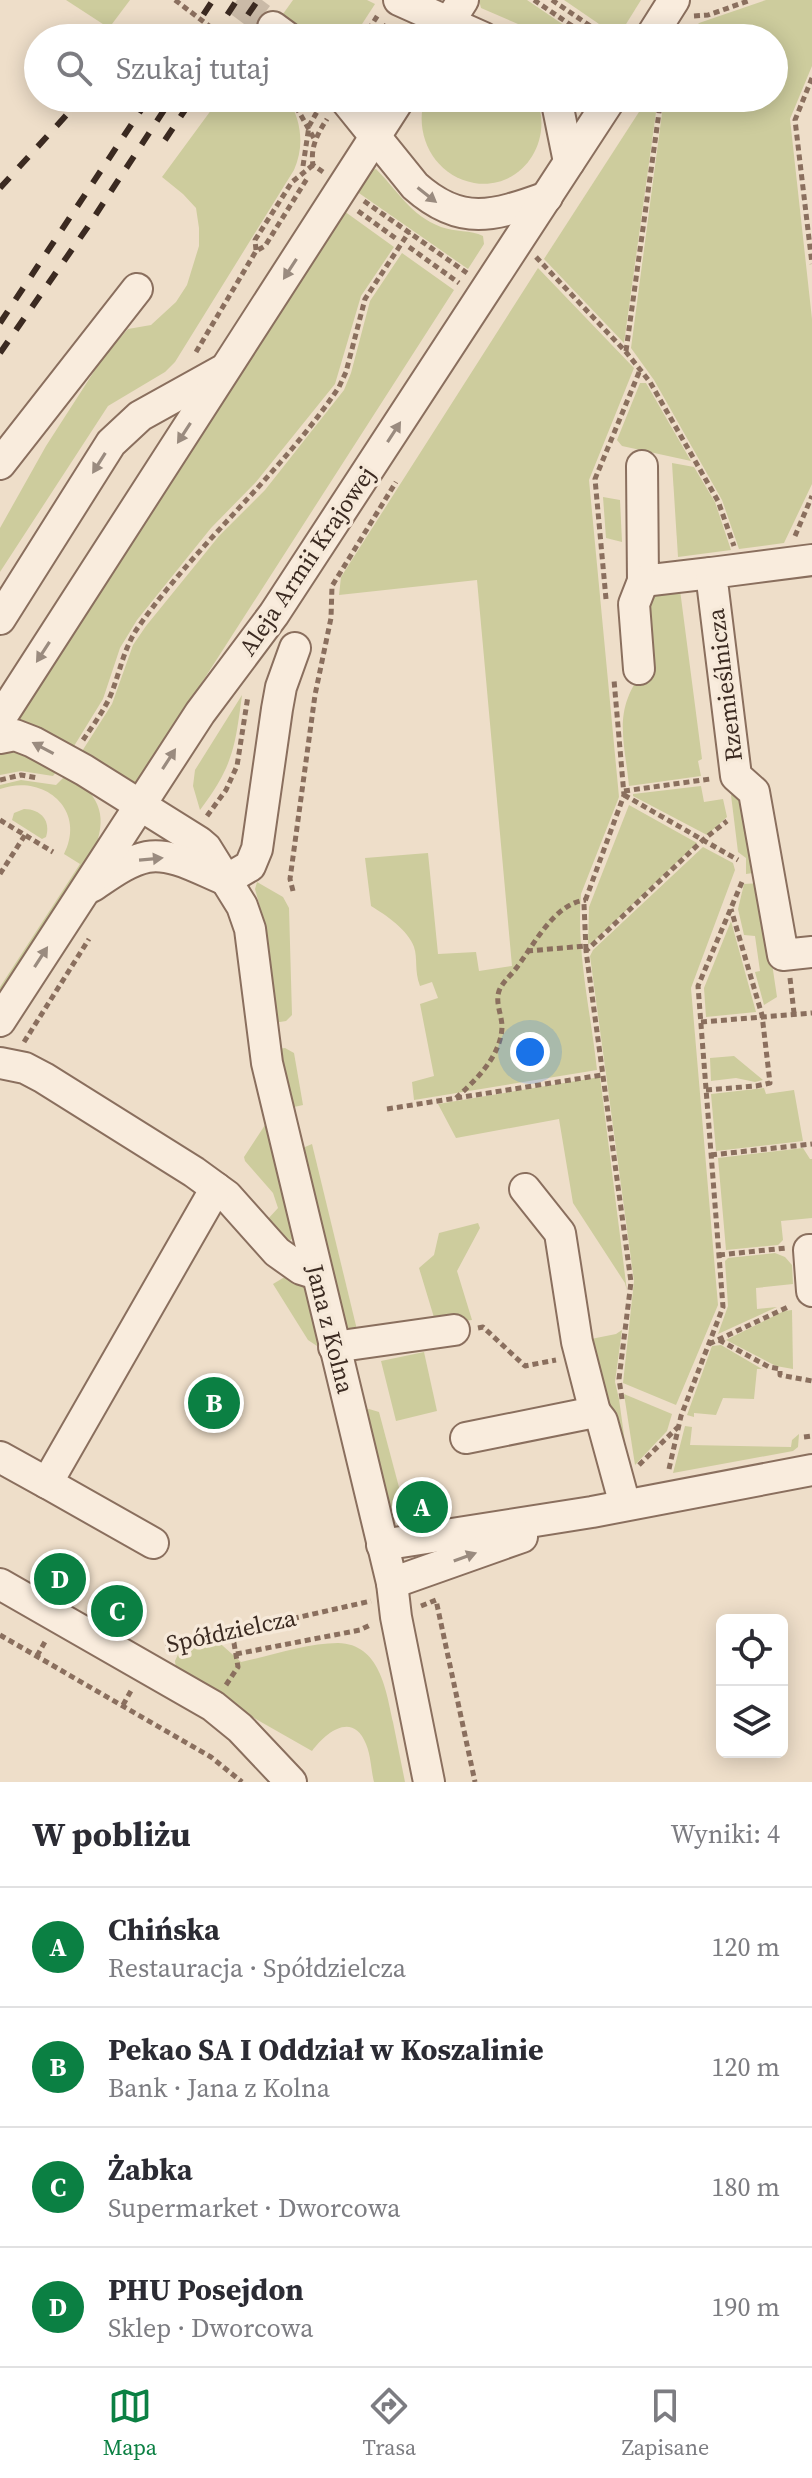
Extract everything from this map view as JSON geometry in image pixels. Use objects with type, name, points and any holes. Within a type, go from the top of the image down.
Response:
[{"type":"street","points":[[391,4],[450,20]]},
{"type":"street","points":[[665,24],[682,8]]},
{"type":"street","points":[[342,112],[375,137],[426,195],[446,208],[494,214],[547,197]]},
{"type":"street","points":[[0,719],[391,112]]},
{"type":"street","points":[[559,112],[569,162]]},
{"type":"street","name":"Aleja Armii Krajowej","points":[[0,1021],[139,804],[200,713],[274,614],[602,112]]},
{"type":"street","points":[[0,464],[137,289]]},
{"type":"street","points":[[0,619],[111,443],[140,416],[226,368]]},
{"type":"street","points":[[639,669],[634,604],[643,581],[642,466]]},
{"type":"street","name":"Rzemieślnicza","points":[[801,554],[711,573],[736,776],[754,792],[783,955],[812,952]]},
{"type":"street","points":[[643,581],[711,573]]},
{"type":"street","points":[[82,893],[133,862],[156,856],[178,861],[226,880],[245,871],[255,858],[279,698],[295,648]]},
{"type":"street","name":"Jana z Kolna","points":[[0,738],[20,736],[83,756],[139,804],[206,848],[242,906],[250,929],[267,1063],[382,1545],[384,1606],[429,1782]]},
{"type":"street","points":[[0,1063],[25,1068],[44,1078],[194,1172],[227,1196],[277,1252],[301,1269],[317,1274]]},
{"type":"street","points":[[47,1483],[216,1188]]},
{"type":"street","points":[[525,1189],[560,1233],[581,1355],[609,1411]]},
{"type":"street","points":[[806,1298],[811,1250]]},
{"type":"street","points":[[334,1347],[454,1330]]},
{"type":"street","points":[[466,1438],[609,1411]]},
{"type":"street","points":[[609,1411],[602,1421],[625,1505]]},
{"type":"street","points":[[0,1457],[153,1543]]},
{"type":"street","points":[[382,1545],[592,1512],[812,1470]]},
{"type":"street","points":[[384,1606],[592,1512]]},
{"type":"street","points":[[0,1584],[213,1706],[240,1728],[291,1782]]},
{"type":"path","points":[[175,0],[207,24]]},
{"type":"path","points":[[534,0],[569,24]]},
{"type":"path","points":[[552,0],[587,24]]},
{"type":"path","points":[[682,8],[708,15],[751,0]]},
{"type":"path","points":[[375,24],[391,4]]},
{"type":"path","points":[[812,78],[795,120],[810,224],[812,264]]},
{"type":"path","points":[[299,112],[315,140]]},
{"type":"path","points":[[303,166],[308,128],[323,112]]},
{"type":"path","points":[[626,352],[659,112]]},
{"type":"path","points":[[310,177],[265,246],[256,251],[255,240],[292,182],[316,167],[312,157],[315,140],[323,126]]},
{"type":"path","points":[[354,194],[466,272]]},
{"type":"path","points":[[348,204],[398,240]]},
{"type":"path","points":[[83,756],[120,662],[138,627],[203,546],[260,486],[339,387],[346,372],[365,299],[409,232]]},
{"type":"path","points":[[409,247],[459,283]]},
{"type":"path","points":[[532,254],[626,352],[650,382],[718,501],[737,555]]},
{"type":"path","points":[[801,554],[812,496]]},
{"type":"path","points":[[293,891],[290,879],[315,695],[331,618],[332,586],[342,567]]},
{"type":"path","points":[[0,780],[21,775],[47,780]]},
{"type":"path","points":[[736,776],[624,793],[738,860]]},
{"type":"path","points":[[729,813],[727,821],[731,834]]},
{"type":"path","points":[[0,820],[53,852]]},
{"type":"path","points":[[609,1411],[619,1379],[631,1282],[586,951],[727,821]]},
{"type":"path","points":[[0,874],[25,835]]},
{"type":"path","points":[[735,847],[741,869]]},
{"type":"path","points":[[667,1478],[679,1426],[723,1307],[698,986],[744,878]]},
{"type":"path","points":[[456,1098],[483,1072],[500,1041],[502,1022],[498,995],[502,984],[548,923],[575,901],[586,900]]},
{"type":"path","points":[[706,1090],[770,1083],[761,1017],[731,908]]},
{"type":"path","points":[[24,1043],[91,936]]},
{"type":"path","points":[[527,951],[586,946]]},
{"type":"path","points":[[792,997],[794,1013]]},
{"type":"path","points":[[701,1022],[812,1013]]},
{"type":"path","points":[[387,1109],[602,1075]]},
{"type":"path","points":[[711,1155],[812,1144]]},
{"type":"path","points":[[719,1255],[803,1246],[811,1250]]},
{"type":"path","points":[[709,1345],[806,1298]]},
{"type":"path","points":[[454,1330],[483,1327],[525,1366],[581,1355]]},
{"type":"path","points":[[718,1340],[769,1367],[780,1369],[780,1375],[812,1381]]},
{"type":"path","points":[[631,1456],[633,1472],[679,1426]]},
{"type":"path","points":[[804,1437],[812,1436]]},
{"type":"path","points":[[236,1654],[360,1630],[384,1606],[436,1600],[475,1782]]},
{"type":"path","name":"Spółdzielcza","points":[[123,1705],[154,1648],[384,1606]]},
{"type":"path","points":[[213,1706],[238,1667],[234,1643],[227,1633]]},
{"type":"path","points":[[0,1635],[211,1757],[242,1782]]},
{"type":"green space","points":[[66,0],[130,0],[112,24],[103,24]]},
{"type":"green space","points":[[293,0],[367,0],[375,4],[362,24],[295,24],[283,14]]},
{"type":"green space","points":[[479,0],[527,0],[562,24],[518,24],[481,8]]},
{"type":"green space","points":[[564,0],[641,0],[626,24],[599,24]]},
{"type":"green space","points":[[766,0],[812,0],[812,66],[790,119],[812,319],[812,484],[784,543],[739,549],[722,500],[654,380],[631,348],[662,112],[788,112],[788,24],[699,23]]},
{"type":"green space","points":[[210,112],[295,112],[300,133],[300,151],[294,170],[175,362],[165,372],[108,406],[0,572],[0,528],[46,446],[104,356],[128,329],[151,325],[176,302],[187,285],[199,246],[196,208],[162,177]]},
{"type":"green space","points":[[422,112],[541,114],[541,130],[530,159],[520,171],[507,179],[491,183],[474,183],[448,172],[430,151],[422,125]]},
{"type":"green space","points":[[639,112],[656,112],[624,343],[544,259]]},
{"type":"green space","points":[[376,169],[413,209],[430,222],[446,229],[483,236],[484,244],[468,269],[356,191],[371,170]]},
{"type":"green space","points":[[344,211],[394,247],[361,296],[335,384],[256,482],[211,528],[137,620],[120,648],[103,699],[71,751],[20,723],[18,717]]},
{"type":"green space","points":[[402,253],[454,290],[138,782],[134,784],[79,756],[112,704],[133,645],[146,626],[219,536],[265,490],[344,390],[370,301]]},
{"type":"green space","points":[[538,268],[634,368],[589,480],[619,797],[581,894],[582,960],[597,1070],[414,1100],[412,1082],[434,1076],[420,1004],[438,998],[432,982],[420,986],[415,951],[407,935],[390,918],[371,906],[365,858],[428,853],[438,954],[476,952],[479,971],[512,966],[477,580],[339,595],[341,577]]},
{"type":"green space","points":[[640,383],[646,383],[691,461],[622,446],[617,440]]},
{"type":"green space","points":[[672,463],[694,467],[715,502],[731,550],[678,557]]},
{"type":"green space","points":[[603,497],[620,500],[622,542],[606,538]]},
{"type":"green space","points":[[680,590],[702,759],[698,761],[701,776],[629,786],[623,724],[628,697],[646,668],[641,611],[651,594]]},
{"type":"green space","points":[[242,695],[231,756],[220,781],[200,810],[193,786],[195,770]]},
{"type":"green space","points":[[9,747],[60,767],[53,776],[21,771],[0,775],[0,750]]},
{"type":"green space","points":[[69,772],[93,796],[97,805],[101,824],[95,848],[0,995],[0,987],[80,864],[64,854],[70,838],[70,823],[57,799],[31,786],[16,785],[0,789],[0,785],[21,780],[56,785]]},
{"type":"green space","points":[[701,786],[704,802],[723,799],[727,817],[707,835],[633,796],[633,794]]},
{"type":"green space","points":[[731,795],[747,798],[760,872],[746,874],[746,858],[738,852]]},
{"type":"green space","points":[[629,805],[697,843],[588,944],[589,907]]},
{"type":"green space","points":[[24,809],[35,811],[43,817],[47,826],[46,837],[42,839],[12,820],[14,813]]},
{"type":"green space","points":[[703,847],[733,863],[735,870],[691,988],[718,1305],[676,1405],[623,1383],[634,1281],[590,956]]},
{"type":"green space","points":[[257,882],[283,897],[289,908],[292,1015],[286,1021],[274,1023],[265,925],[255,889]]},
{"type":"green space","points":[[760,883],[777,997],[764,1005],[755,972],[760,971],[755,936],[744,935],[738,909],[744,884]]},
{"type":"green space","points":[[731,921],[756,1012],[706,1017],[704,988]]},
{"type":"green space","points":[[285,1048],[294,1053],[303,1105],[294,1107],[289,1103],[278,1049]]},
{"type":"green space","points":[[734,1056],[763,1080],[755,1082],[736,1078],[711,1081],[710,1058]]},
{"type":"green space","points":[[600,1077],[627,1291],[625,1283],[573,1203],[559,1119],[456,1138],[438,1104]]},
{"type":"green space","points":[[764,1088],[766,1094],[794,1090],[803,1141],[716,1151],[711,1094]]},
{"type":"green space","points":[[267,1122],[293,1234],[287,1242],[267,1220],[278,1208],[273,1193],[244,1157]]},
{"type":"green space","points":[[312,1144],[359,1338],[345,1334],[301,1153]]},
{"type":"green space","points":[[803,1148],[812,1159],[812,1218],[781,1221],[783,1240],[778,1245],[726,1250],[718,1158]]},
{"type":"green space","points":[[478,1223],[480,1228],[457,1271],[472,1320],[436,1324],[419,1268],[434,1255],[439,1233]]},
{"type":"green space","points":[[775,1253],[785,1257],[792,1265],[793,1284],[756,1288],[757,1309],[777,1307],[718,1334],[728,1306],[725,1261],[728,1258]]},
{"type":"green space","points":[[288,1275],[305,1285],[319,1342],[317,1346],[308,1340],[273,1284]]},
{"type":"green space","points":[[792,1310],[793,1369],[776,1366],[726,1340],[784,1311]]},
{"type":"green space","points":[[622,1330],[615,1382],[630,1479],[586,1340]]},
{"type":"green space","points":[[721,1345],[762,1369],[757,1369],[754,1399],[723,1398],[716,1415],[687,1415],[712,1346]]},
{"type":"green space","points":[[424,1352],[437,1411],[396,1421],[381,1361]]},
{"type":"green space","points":[[624,1394],[672,1414],[667,1431],[635,1465]]},
{"type":"green space","points":[[363,1411],[379,1412],[408,1521],[393,1509],[386,1498]]},
{"type":"green space","points":[[685,1426],[692,1427],[690,1445],[791,1447],[792,1440],[799,1434],[798,1447],[793,1451],[673,1473]]},
{"type":"green space","points":[[214,1638],[241,1662],[326,1644],[352,1645],[363,1651],[372,1660],[384,1683],[405,1782],[374,1782],[366,1744],[354,1728],[339,1728],[312,1751],[212,1694],[176,1669],[175,1661],[181,1648]]},
{"type":"tunnel","points":[[237,0],[269,24]]},
{"type":"railway","points":[[197,24],[213,0]]},
{"type":"railway","points":[[221,24],[237,0]]},
{"type":"railway","points":[[242,24],[258,0]]},
{"type":"railway","points":[[0,188],[69,112]]},
{"type":"railway","points":[[0,323],[140,112]]},
{"type":"railway","points":[[0,353],[163,112]]},
{"type":"railway","points":[[165,140],[184,112]]},
{"type":"place","name":"Pekao SA I Oddział w Koszalinie","points":[[214,1403]]},
{"type":"place","name":"Chińska","points":[[422,1507]]},
{"type":"place","name":"PHU Posejdon","points":[[60,1579]]},
{"type":"place","name":"Żabka","points":[[117,1611]]}]
